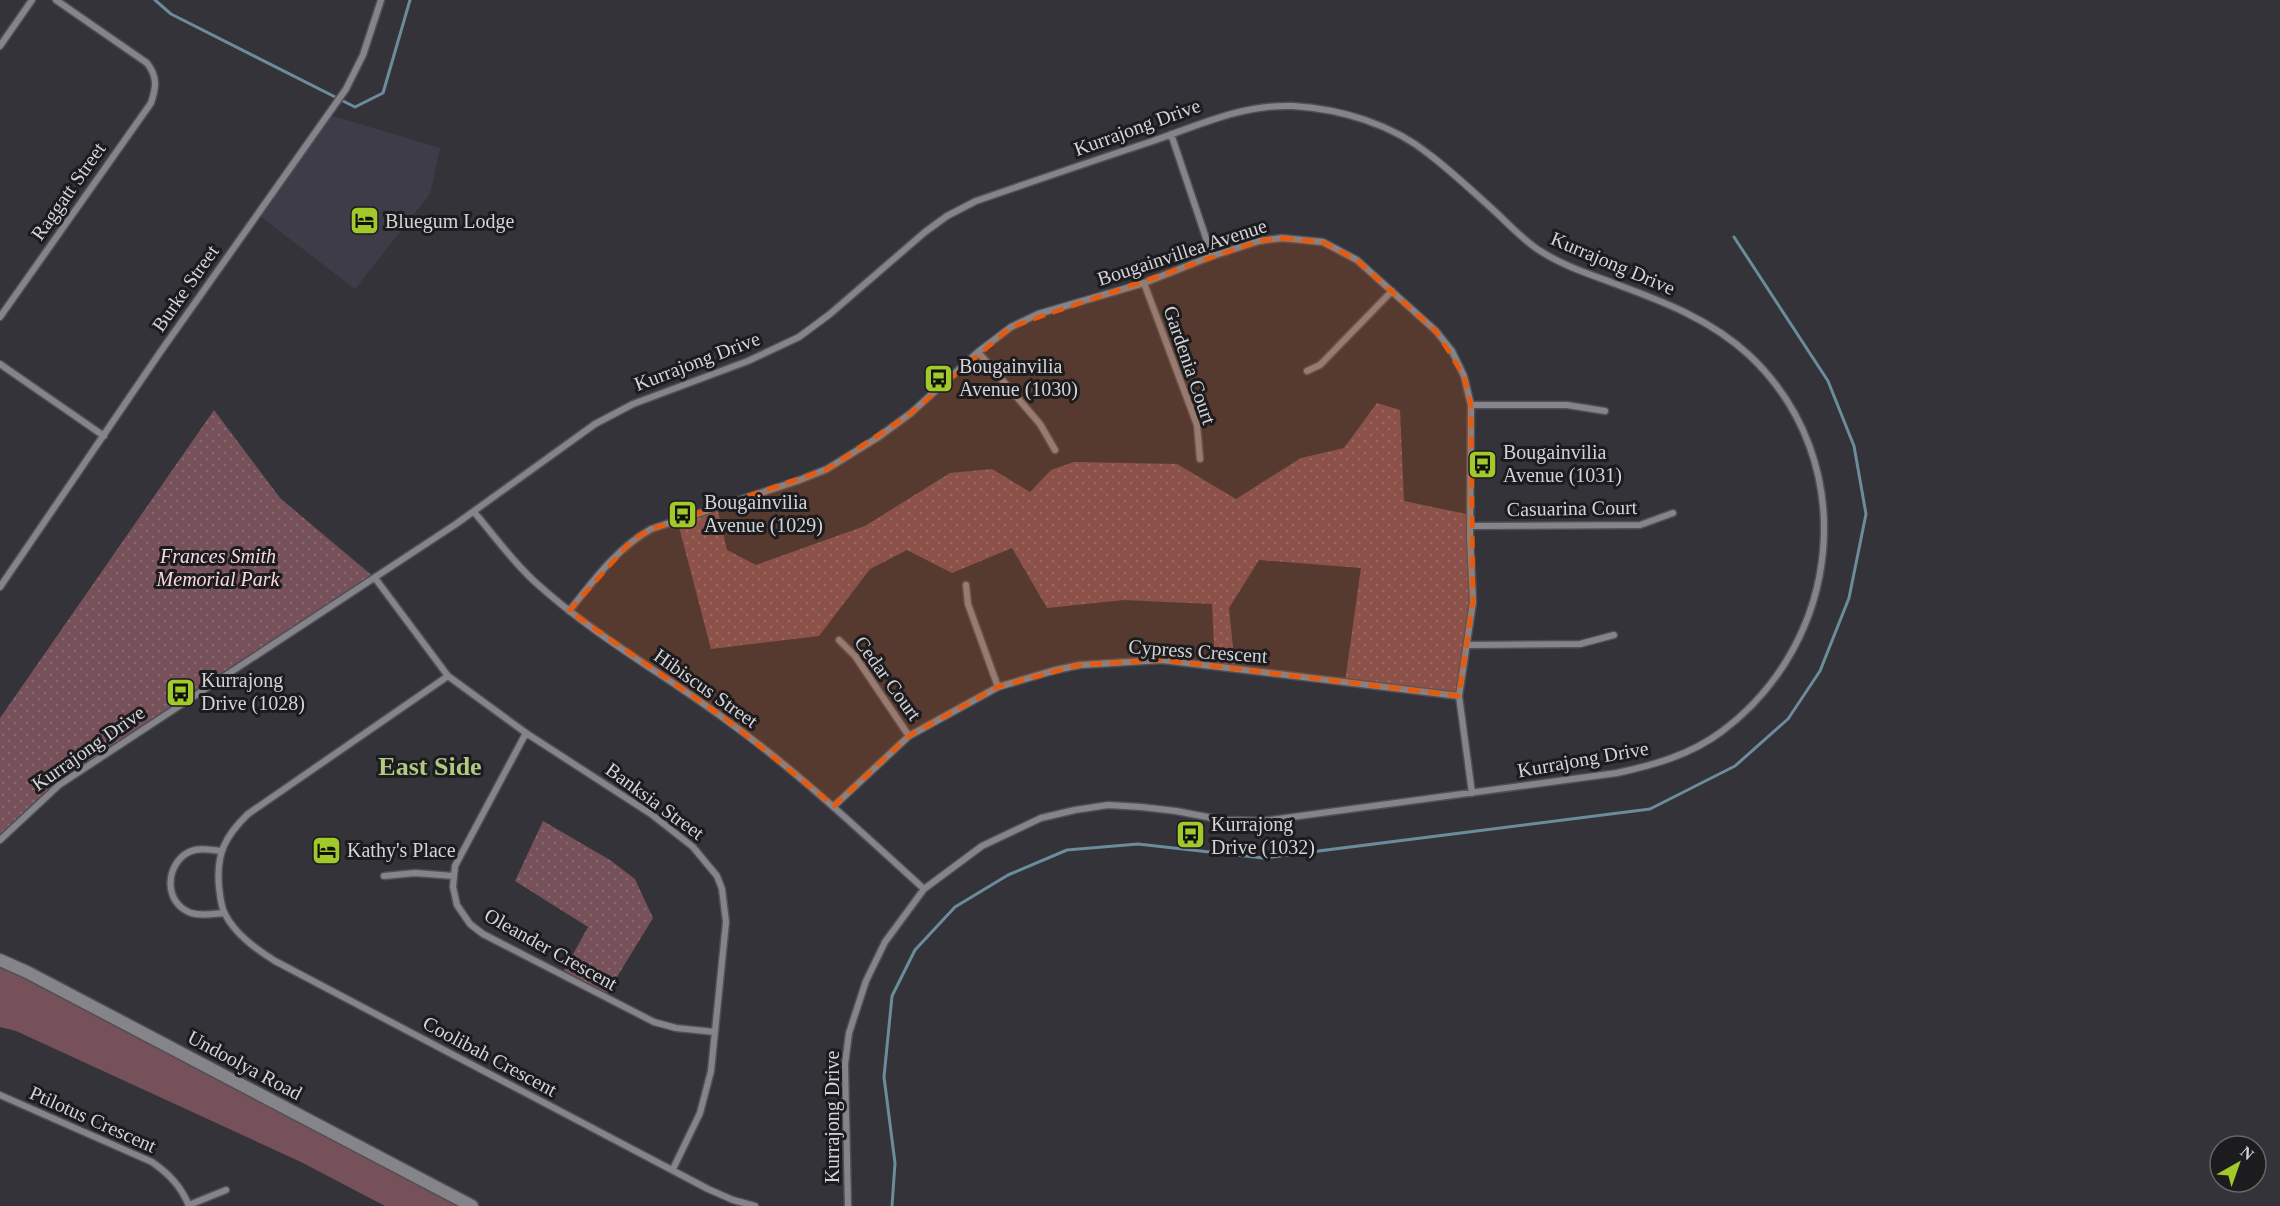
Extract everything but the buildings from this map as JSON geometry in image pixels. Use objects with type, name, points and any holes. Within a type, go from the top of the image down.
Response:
[{"type":"main road","name":"Undoolya Road","points":[[0,960],[27,972],[472,1206]]},
{"type":"street","points":[[0,46],[33,0]]},
{"type":"street","name":"Raggatt Street","points":[[0,317],[151,103],[156,81],[147,63],[56,0]]},
{"type":"street","name":"Burke Street","points":[[0,587],[250,223],[330,115],[363,54],[381,0]]},
{"type":"street","name":"Kurrajong Drive","points":[[0,840],[58,785],[474,512],[595,424],[629,406],[748,362],[799,337],[830,314],[895,257],[947,216],[976,201],[1215,117],[1256,108],[1289,106],[1316,108],[1375,124],[1428,153],[1539,251],[1568,266],[1688,313],[1723,333],[1751,357],[1787,403],[1803,432],[1823,494],[1824,555],[1819,583],[1804,628],[1778,675],[1764,693],[1720,732],[1679,756],[1617,774],[1263,821],[1223,820],[1176,811],[1108,805],[1041,818],[982,846],[924,889],[885,942],[866,981],[849,1033],[845,1064],[848,1206]]},
{"type":"street","points":[[1171,134],[1212,256]]},
{"type":"street","name":"Bougainvillea Avenue","points":[[569,611],[610,561],[633,539],[651,528],[797,481],[827,469],[877,438],[911,413],[978,352],[1011,327],[1038,314],[1144,283],[1212,256],[1259,241],[1282,237],[1323,242],[1357,260],[1436,331],[1452,351],[1464,376],[1471,405],[1473,602],[1459,696],[1472,793]]},
{"type":"street","name":"Gardenia Court","points":[[1144,283],[1197,424],[1200,459]]},
{"type":"street","points":[[1307,371],[1320,365],[1392,291]]},
{"type":"street","points":[[978,352],[1040,424],[1055,450]]},
{"type":"street","points":[[0,364],[104,436]]},
{"type":"street","points":[[1471,405],[1567,405],[1605,411]]},
{"type":"street","name":"Hibiscus Street","points":[[474,512],[531,579],[569,611],[600,635],[727,720],[834,806],[924,889]]},
{"type":"street","name":"Casuarina Court","points":[[1471,526],[1640,525],[1673,513]]},
{"type":"street","name":"Banksia Street","points":[[375,578],[448,676],[526,733],[651,814],[693,847],[717,876],[722,889],[726,922],[711,1071],[700,1113],[673,1169]]},
{"type":"street","points":[[966,585],[968,604],[998,687]]},
{"type":"street","points":[[1468,645],[1580,644],[1614,635]]},
{"type":"street","name":"Cedar Court","points":[[839,640],[855,656],[909,736]]},
{"type":"street","name":"Cypress Crescent","points":[[834,806],[909,736],[998,687],[1080,665],[1162,660],[1459,696]]},
{"type":"street","points":[[221,851],[202,849],[190,851],[180,858],[170,876],[173,898],[189,912],[203,915],[224,913],[218,873],[221,851],[230,833],[248,814],[448,676]]},
{"type":"street","name":"Oleander Crescent","points":[[526,733],[455,866],[453,887],[457,905],[470,924],[483,934],[654,1022],[676,1028],[715,1032]]},
{"type":"street","points":[[384,876],[415,873],[454,876]]},
{"type":"street","name":"Coolibah Crescent","points":[[224,913],[245,939],[275,961],[716,1192],[755,1206]]},
{"type":"street","name":"Ptilotus Crescent","points":[[0,1095],[152,1162],[168,1173],[179,1186],[189,1205]]},
{"type":"street","points":[[189,1205],[226,1190]]},
{"type":"highlighted area","points":[[1282,238],[1323,242],[1357,260],[1436,331],[1464,376],[1471,405],[1473,602],[1459,696],[1162,660],[1080,665],[998,687],[909,736],[834,806],[727,720],[569,611],[633,539],[651,529],[827,469],[911,413],[1011,327],[1259,241]]},
{"type":"shaded area","name":"Bluegum Lodge","points":[[330,115],[440,148],[430,194],[355,289],[256,213]]},
{"type":"green space","points":[[1377,403],[1400,410],[1404,501],[1471,515],[1473,602],[1459,696],[1345,682],[1361,568],[1259,560],[1229,608],[1235,668],[1215,665],[1212,604],[1124,600],[1047,608],[1012,548],[952,573],[907,550],[870,569],[819,636],[711,649],[677,519],[717,507],[727,550],[756,565],[865,526],[950,473],[992,469],[1030,492],[1051,470],[1074,462],[1177,464],[1236,499],[1301,458],[1344,448]]},
{"type":"green space","name":"Frances Smith Memorial Park","points":[[214,410],[280,498],[375,578],[59,785],[0,840],[0,718]]},
{"type":"green space","points":[[543,821],[610,860],[635,879],[653,918],[604,998],[561,976],[588,927],[515,881]]},
{"type":"green space","points":[[0,961],[472,1206],[385,1206],[301,1162],[16,1031],[0,1027]]},
{"type":"waterway","points":[[155,0],[171,14],[355,107],[383,93],[410,0]]},
{"type":"waterway","points":[[892,1206],[895,1163],[884,1077],[892,996],[915,950],[955,907],[1008,875],[1067,850],[1138,844],[1263,858],[1650,809],[1735,766],[1788,719],[1820,671],[1849,598],[1866,514],[1854,446],[1828,381],[1734,237]]},
{"type":"place","name":"Bluegum Lodge","points":[[364,221]]},
{"type":"place","name":"Bougainvilia Avenue (1030)","points":[[938,378]]},
{"type":"place","name":"Bougainvilia Avenue (1031)","points":[[1482,464]]},
{"type":"place","name":"Bougainvilia Avenue (1029)","points":[[683,514]]},
{"type":"place","name":"Kurrajong Drive (1028)","points":[[180,692]]},
{"type":"place","name":"Kurrajong Drive (1032)","points":[[1190,835]]},
{"type":"place","name":"Kathy's Place","points":[[326,850]]},
{"type":"district","name":"East Side","points":[[430,766]]}]
